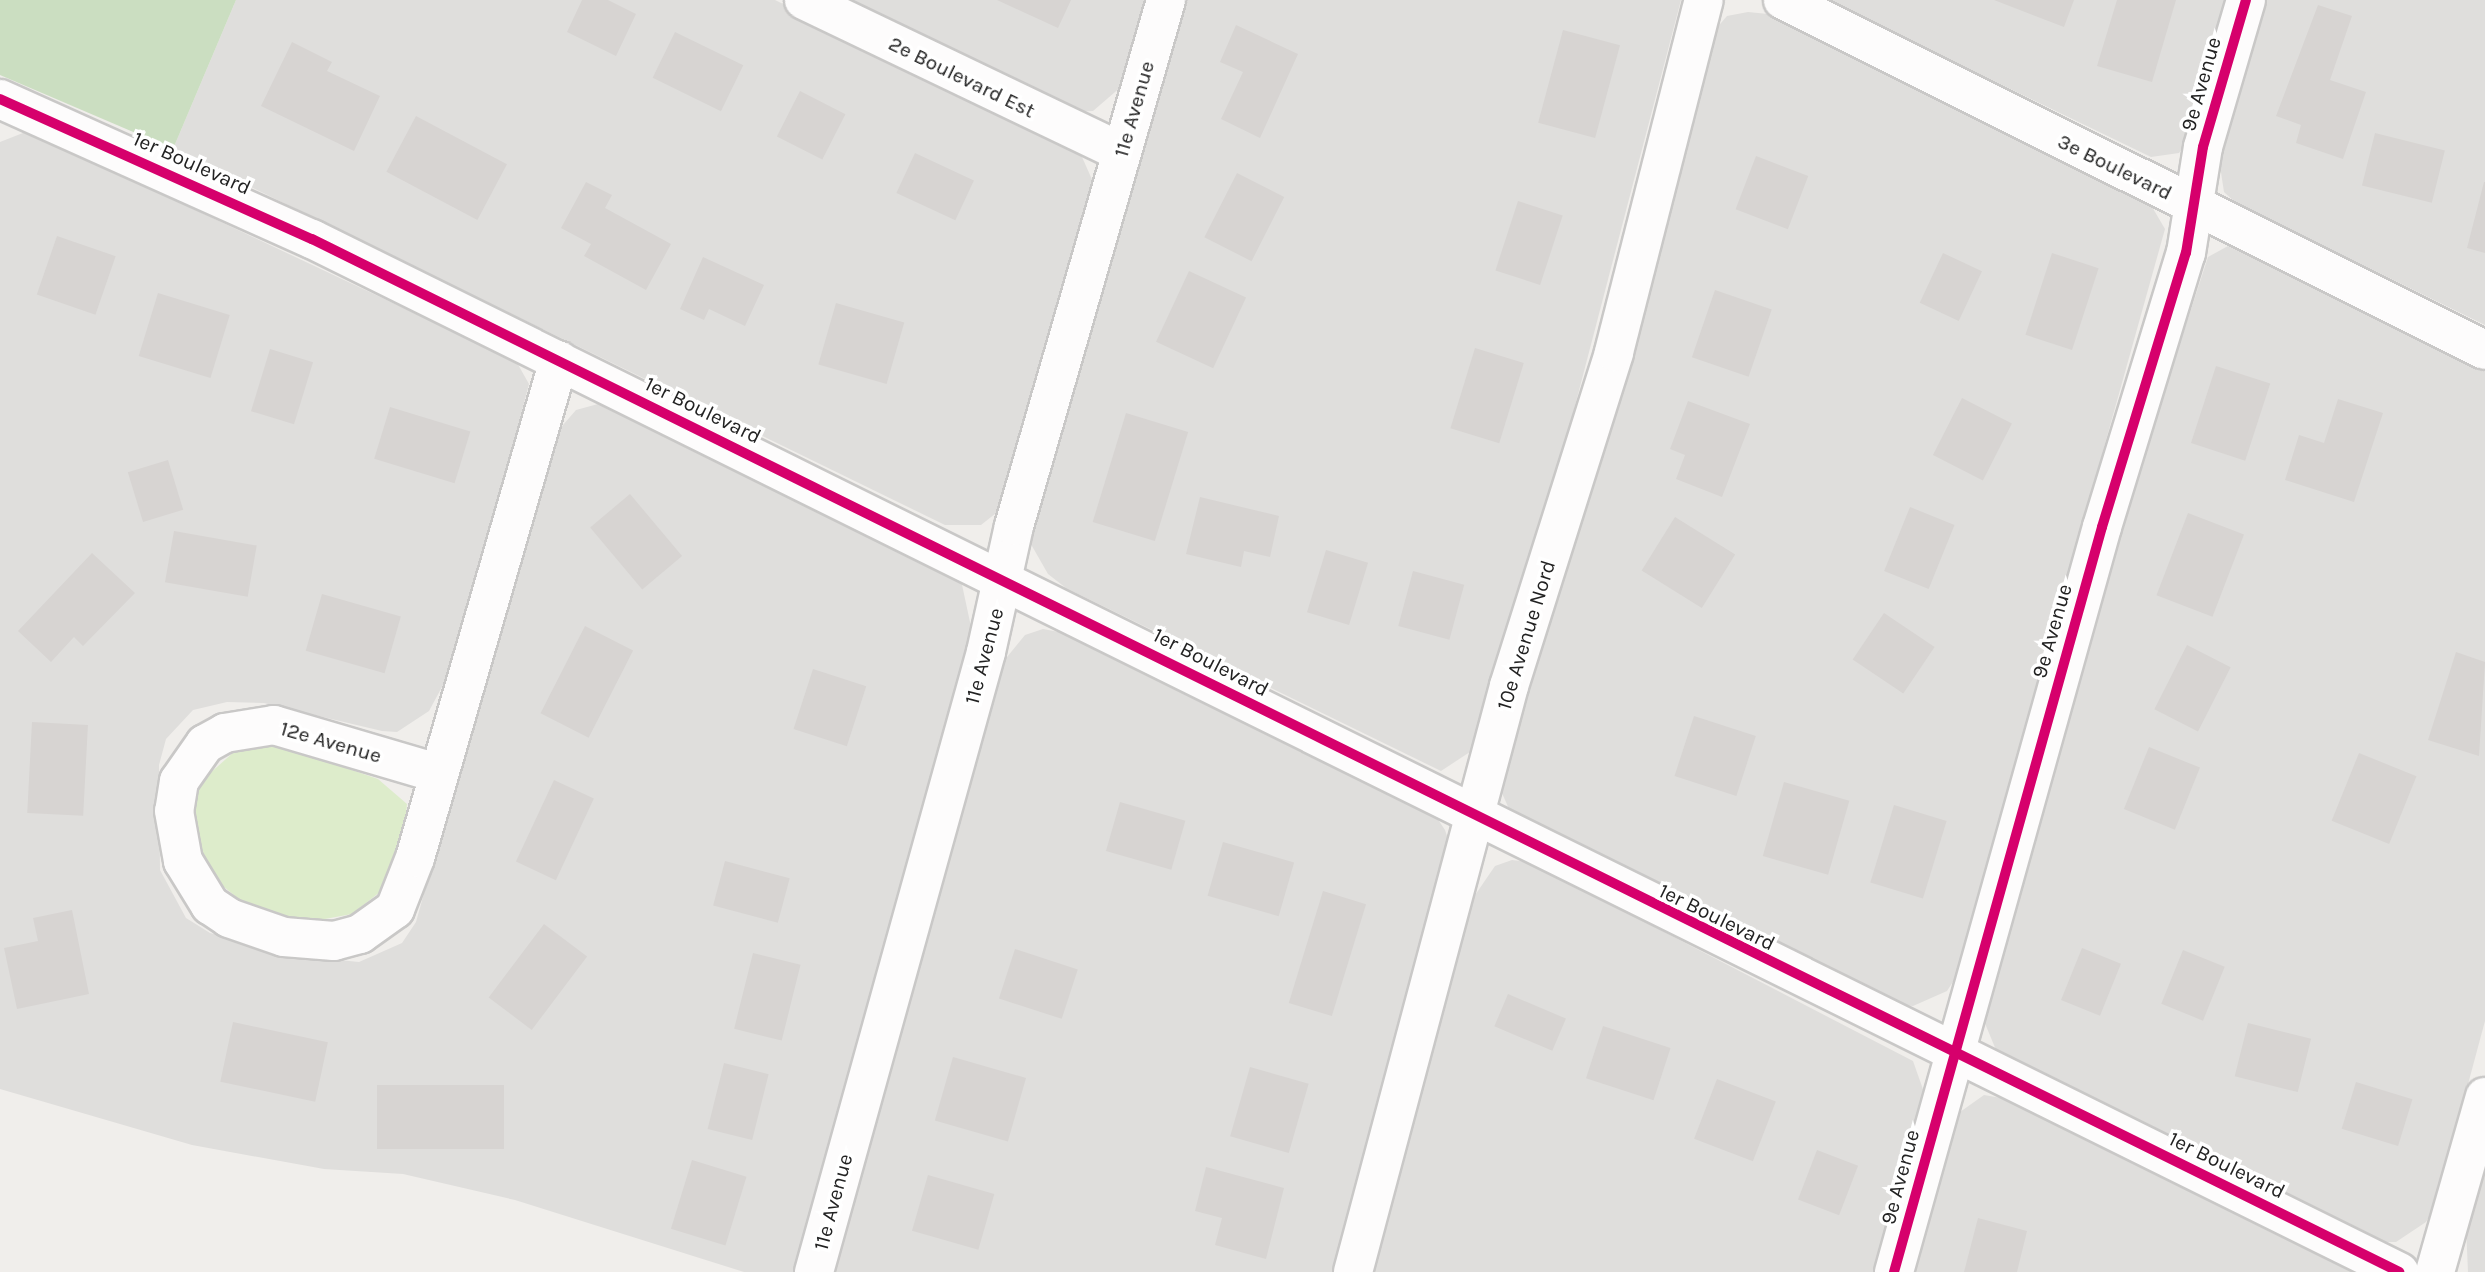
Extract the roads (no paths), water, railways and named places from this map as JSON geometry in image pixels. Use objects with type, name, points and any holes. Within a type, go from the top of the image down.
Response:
[{"type":"street","name":"2e Boulevard Est","points":[[804,0],[1121,152]]},
{"type":"street","name":"11e Avenue","points":[[814,1272],[1121,152],[1166,0]]},
{"type":"street","name":"10e Avenue Nord","points":[[1353,1272],[1475,817],[1614,352],[1704,0]]},
{"type":"street","name":"3e Boulevard","points":[[1783,0],[2485,350]]},
{"type":"street","name":"9e Avenue","points":[[1894,1272],[2186,253],[2203,147],[2246,0]]},
{"type":"street","name":"1er Boulevard","points":[[0,99],[312,239],[1003,579],[1475,817],[2399,1272]]},
{"type":"street","name":"12e Avenue","points":[[437,773],[274,725],[248,726],[205,744],[190,760],[177,791],[177,840],[195,886],[229,918],[284,937],[334,941],[360,934],[395,909],[437,773],[559,360]]},
{"type":"street","points":[[2435,1272],[2485,1097]]}]
